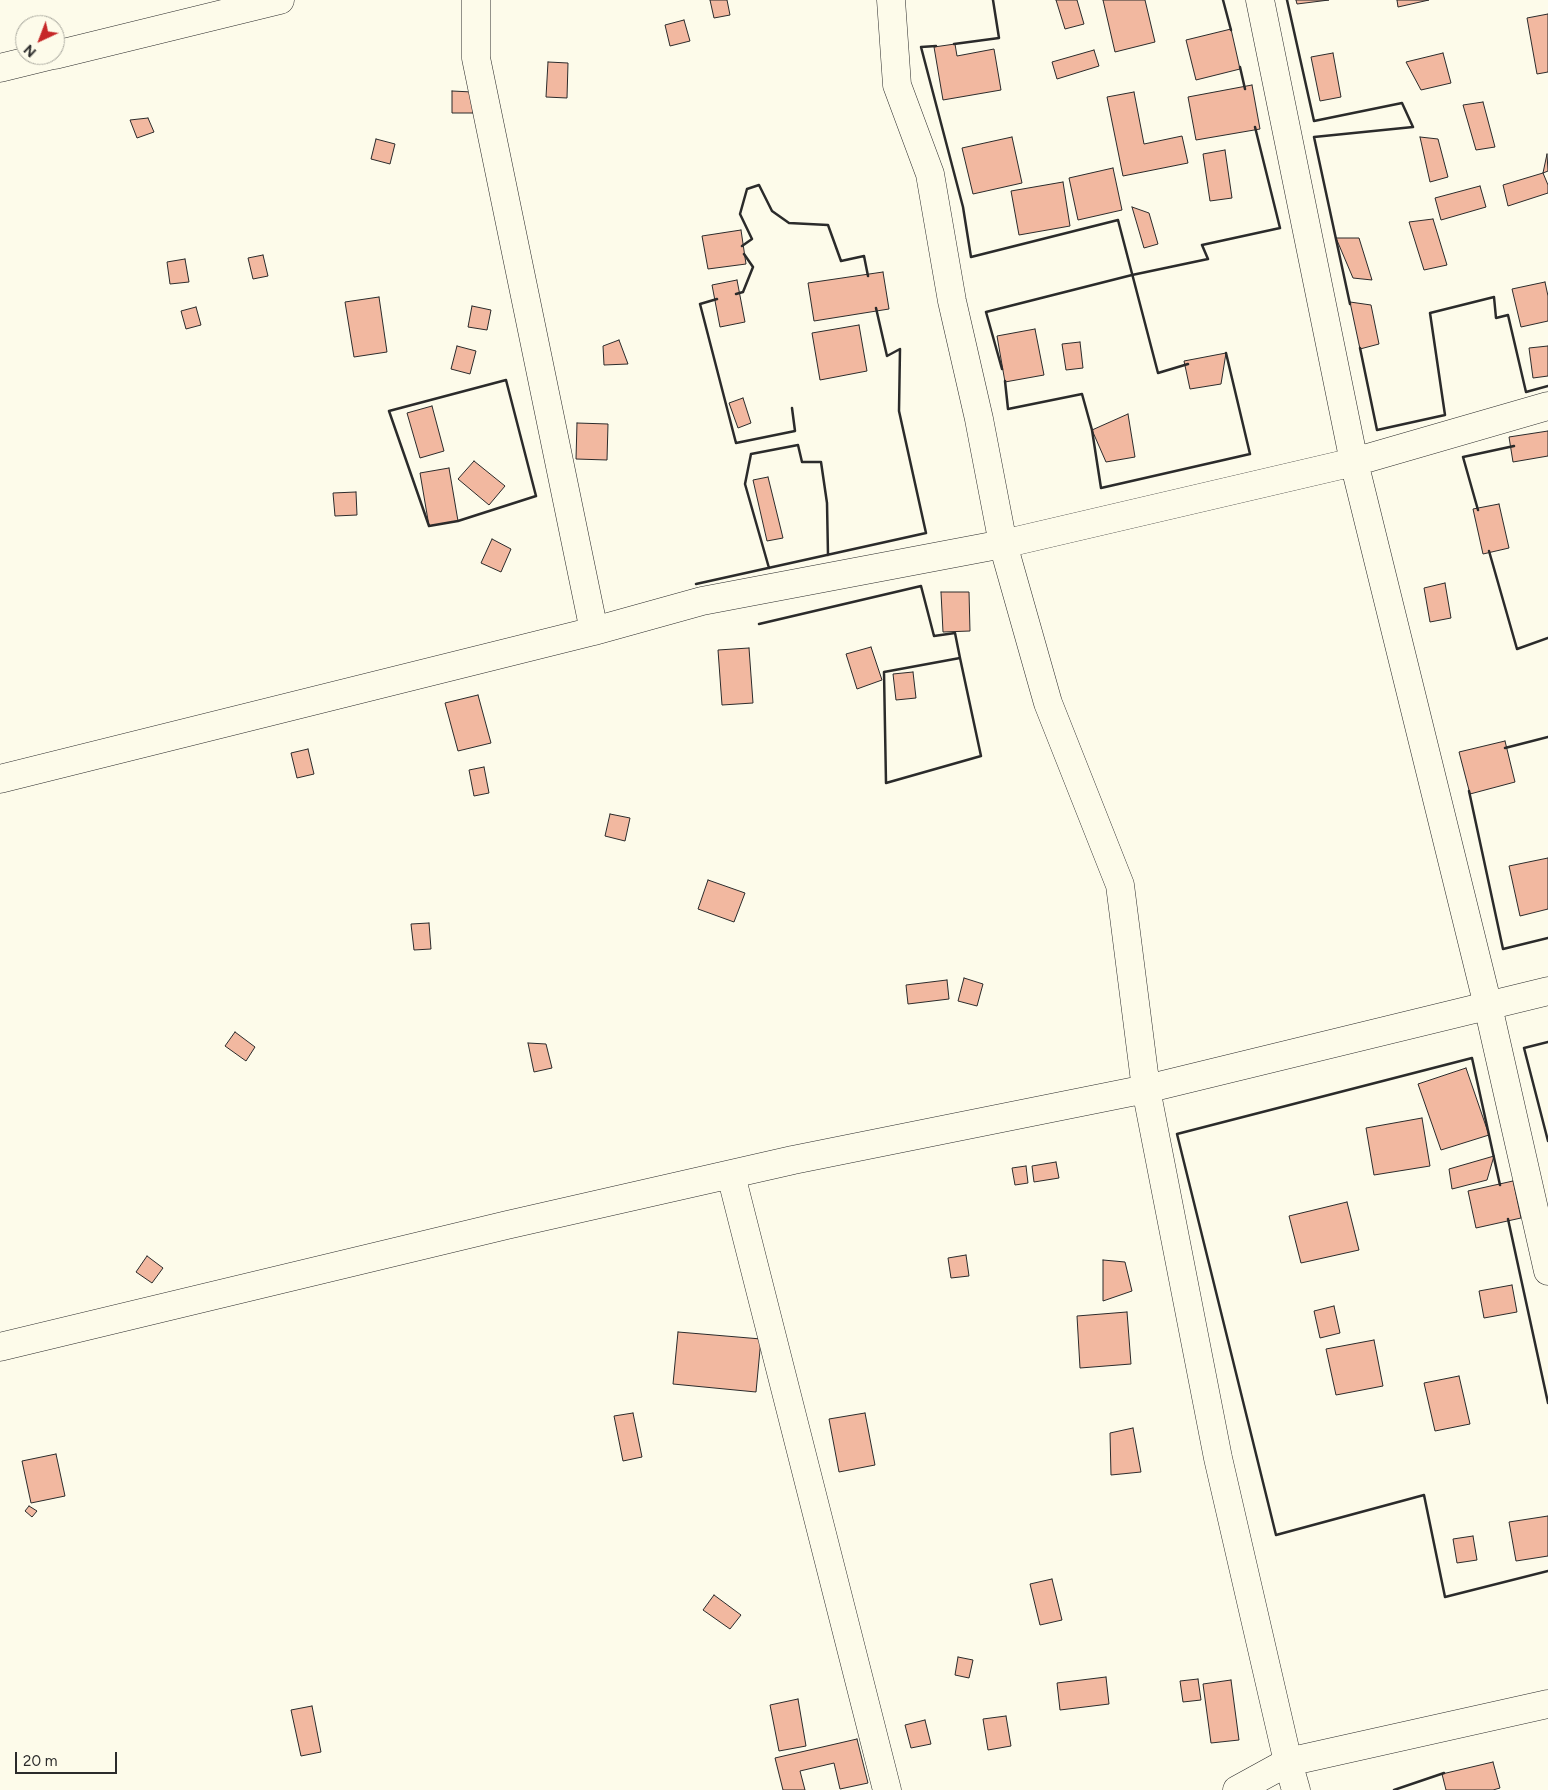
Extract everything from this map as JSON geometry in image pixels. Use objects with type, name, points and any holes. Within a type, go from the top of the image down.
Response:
[{"type":"street","points":[[65,52],[280,0]]},
{"type":"street","points":[[476,0],[476,58],[594,631]]},
{"type":"street","points":[[891,0],[897,85],[930,174],[952,301],[979,419],[1003,544],[1048,703],[1120,885],[1146,1089],[1218,1458],[1296,1790]]},
{"type":"street","points":[[1260,0],[1354,462],[1488,1006],[1548,1271]]},
{"type":"street","points":[[0,68],[15,64]]},
{"type":"street","points":[[0,780],[594,631],[702,601],[1003,544],[1354,462],[1548,406]]},
{"type":"street","points":[[0,1347],[508,1225],[794,1160],[1146,1089],[1548,991]]},
{"type":"street","points":[[731,1175],[887,1790]]},
{"type":"street","points":[[1238,1790],[1288,1762],[1548,1704]]},
{"type":"building","points":[[710,0],[727,0],[730,15],[714,18]]},
{"type":"building","points":[[1056,0],[1077,0],[1084,24],[1065,29]]},
{"type":"building","points":[[1103,0],[1145,0],[1155,42],[1115,52]]},
{"type":"building","points":[[1296,0],[1329,0],[1297,4]]},
{"type":"building","points":[[1397,0],[1429,0],[1398,7]]},
{"type":"building","points":[[1548,14],[1548,72],[1537,74],[1527,18]]},
{"type":"building","points":[[684,20],[690,41],[670,46],[665,25]]},
{"type":"building","points":[[1231,29],[1240,69],[1196,80],[1186,40]]},
{"type":"building","points":[[955,44],[957,56],[994,49],[1001,90],[943,100],[934,47]]},
{"type":"building","points":[[1094,50],[1099,66],[1057,79],[1052,62]]},
{"type":"building","points":[[1333,53],[1341,97],[1320,101],[1311,57]]},
{"type":"building","points":[[1443,53],[1451,83],[1421,90],[1406,62]]},
{"type":"building","points":[[548,62],[568,63],[567,98],[546,97]]},
{"type":"building","points":[[1252,85],[1260,129],[1196,140],[1188,97]]},
{"type":"building","points":[[452,91],[472,92],[473,113],[452,113]]},
{"type":"building","points":[[1134,92],[1144,144],[1182,136],[1188,163],[1123,176],[1107,97]]},
{"type":"building","points":[[1483,102],[1495,147],[1476,150],[1463,105]]},
{"type":"building","points":[[148,118],[154,132],[137,138],[130,120]]},
{"type":"building","points":[[1012,137],[1022,183],[973,194],[962,148]]},
{"type":"building","points":[[1420,137],[1438,139],[1448,177],[1430,182]]},
{"type":"building","points":[[376,139],[395,144],[390,164],[371,159]]},
{"type":"building","points":[[1225,150],[1232,198],[1210,201],[1203,154]]},
{"type":"building","points":[[1547,154],[1548,171],[1543,173]]},
{"type":"building","points":[[1113,168],[1122,210],[1078,220],[1069,178]]},
{"type":"building","points":[[1543,173],[1548,185],[1548,193],[1508,206],[1503,185]]},
{"type":"building","points":[[1063,182],[1070,226],[1019,235],[1011,191]]},
{"type":"building","points":[[1480,186],[1486,207],[1441,220],[1435,198]]},
{"type":"building","points":[[1132,207],[1149,213],[1158,244],[1144,248]]},
{"type":"building","points":[[1433,219],[1447,265],[1424,270],[1409,222]]},
{"type":"building","points":[[741,230],[746,264],[708,269],[702,236]]},
{"type":"building","points":[[1336,238],[1359,238],[1372,280],[1353,278]]},
{"type":"building","points":[[263,255],[268,276],[253,279],[248,258]]},
{"type":"building","points":[[185,259],[189,282],[170,284],[167,262]]},
{"type":"building","points":[[883,272],[889,309],[814,321],[808,283]]},
{"type":"building","points":[[737,280],[745,322],[720,327],[712,285]]},
{"type":"building","points":[[1545,282],[1548,296],[1548,321],[1521,327],[1512,289]]},
{"type":"building","points":[[379,297],[387,352],[354,357],[345,302]]},
{"type":"building","points":[[1350,302],[1371,305],[1379,344],[1360,349]]},
{"type":"building","points":[[472,306],[491,310],[487,330],[468,327]]},
{"type":"building","points":[[196,307],[201,325],[186,329],[181,311]]},
{"type":"building","points":[[859,325],[867,371],[820,380],[812,333]]},
{"type":"building","points":[[1035,329],[1044,375],[1005,382],[997,336]]},
{"type":"building","points":[[619,340],[628,364],[604,365],[603,346]]},
{"type":"building","points":[[1080,342],[1083,368],[1066,370],[1062,344]]},
{"type":"building","points":[[457,346],[476,351],[470,374],[451,369]]},
{"type":"building","points":[[1548,346],[1548,376],[1533,378],[1529,348]]},
{"type":"building","points":[[1226,353],[1221,384],[1190,389],[1184,361]]},
{"type":"building","points":[[743,398],[751,423],[738,428],[729,403]]},
{"type":"building","points":[[432,406],[444,451],[420,458],[407,413]]},
{"type":"building","points":[[1128,414],[1135,457],[1106,462],[1092,430]]},
{"type":"building","points":[[577,423],[608,424],[607,460],[576,459]]},
{"type":"building","points":[[1548,431],[1548,456],[1513,462],[1509,437]]},
{"type":"building","points":[[474,461],[505,486],[489,505],[458,479]]},
{"type":"building","points":[[449,468],[458,521],[429,526],[420,473]]},
{"type":"building","points":[[768,477],[783,538],[767,541],[753,480]]},
{"type":"building","points":[[356,492],[357,515],[335,516],[333,493]]},
{"type":"building","points":[[1499,504],[1509,548],[1483,554],[1473,509]]},
{"type":"building","points":[[492,539],[511,549],[501,572],[481,563]]},
{"type":"building","points":[[1445,583],[1451,618],[1430,622],[1424,588]]},
{"type":"building","points":[[941,592],[969,592],[970,631],[943,632]]},
{"type":"building","points":[[871,647],[882,680],[857,689],[846,654]]},
{"type":"building","points":[[749,648],[753,703],[722,705],[718,650]]},
{"type":"building","points":[[913,672],[916,698],[896,700],[893,674]]},
{"type":"building","points":[[478,695],[491,743],[458,751],[445,703]]},
{"type":"building","points":[[1505,741],[1515,782],[1470,794],[1459,752]]},
{"type":"building","points":[[308,749],[314,774],[297,778],[291,753]]},
{"type":"building","points":[[484,767],[489,793],[474,796],[469,770]]},
{"type":"building","points":[[610,814],[630,818],[625,841],[605,836]]},
{"type":"building","points":[[1548,858],[1548,909],[1520,916],[1509,866]]},
{"type":"building","points":[[708,880],[745,893],[734,922],[698,909]]},
{"type":"building","points":[[429,923],[431,949],[414,950],[411,924]]},
{"type":"building","points":[[964,978],[983,984],[977,1006],[958,1001]]},
{"type":"building","points":[[947,980],[949,999],[908,1004],[906,985]]},
{"type":"building","points":[[235,1032],[255,1047],[246,1061],[225,1046]]},
{"type":"building","points":[[528,1043],[546,1044],[552,1068],[534,1072]]},
{"type":"building","points":[[1466,1068],[1489,1135],[1441,1150],[1418,1084]]},
{"type":"building","points":[[1422,1118],[1430,1166],[1374,1175],[1366,1128]]},
{"type":"building","points":[[1494,1156],[1487,1180],[1452,1189],[1449,1169]]},
{"type":"building","points":[[1056,1162],[1059,1178],[1034,1182],[1032,1166]]},
{"type":"building","points":[[1026,1166],[1028,1183],[1015,1185],[1012,1168]]},
{"type":"building","points":[[1513,1181],[1521,1218],[1476,1228],[1468,1191]]},
{"type":"building","points":[[1347,1202],[1359,1250],[1301,1263],[1289,1216]]},
{"type":"building","points":[[966,1255],[969,1276],[951,1278],[948,1258]]},
{"type":"building","points":[[147,1256],[163,1268],[152,1283],[136,1272]]},
{"type":"building","points":[[1103,1260],[1125,1262],[1132,1291],[1103,1301]]},
{"type":"building","points":[[1512,1285],[1517,1312],[1484,1318],[1479,1291]]},
{"type":"building","points":[[1334,1306],[1340,1333],[1320,1338],[1314,1311]]},
{"type":"building","points":[[1127,1312],[1131,1364],[1080,1368],[1077,1316]]},
{"type":"building","points":[[678,1332],[761,1339],[756,1392],[673,1384]]},
{"type":"building","points":[[1374,1340],[1383,1386],[1336,1395],[1326,1349]]},
{"type":"building","points":[[1459,1376],[1470,1424],[1435,1431],[1424,1383]]},
{"type":"building","points":[[633,1413],[642,1457],[623,1461],[614,1416]]},
{"type":"building","points":[[865,1413],[875,1465],[839,1472],[829,1419]]},
{"type":"building","points":[[1133,1428],[1141,1472],[1111,1475],[1110,1433]]},
{"type":"building","points":[[56,1454],[65,1496],[31,1503],[22,1461]]},
{"type":"building","points":[[29,1506],[37,1511],[32,1517],[25,1511]]},
{"type":"building","points":[[1548,1516],[1548,1556],[1516,1561],[1509,1522]]},
{"type":"building","points":[[1473,1536],[1477,1560],[1457,1563],[1453,1539]]},
{"type":"building","points":[[1052,1579],[1062,1620],[1040,1625],[1030,1584]]},
{"type":"building","points":[[714,1595],[741,1615],[730,1629],[703,1610]]},
{"type":"building","points":[[958,1657],[973,1660],[969,1678],[955,1675]]},
{"type":"building","points":[[1106,1677],[1109,1704],[1060,1710],[1057,1683]]},
{"type":"building","points":[[1198,1679],[1201,1700],[1183,1702],[1180,1681]]},
{"type":"building","points":[[1231,1680],[1239,1740],[1211,1743],[1203,1684]]},
{"type":"building","points":[[798,1699],[806,1746],[779,1751],[770,1705]]},
{"type":"building","points":[[312,1706],[321,1752],[301,1756],[291,1710]]},
{"type":"building","points":[[1006,1716],[1011,1746],[988,1750],[983,1719]]},
{"type":"building","points":[[925,1720],[931,1744],[911,1748],[905,1725]]},
{"type":"building","points":[[857,1739],[868,1783],[840,1789],[834,1763],[800,1771],[805,1790],[783,1790],[775,1758]]},
{"type":"building","points":[[1493,1762],[1500,1788],[1493,1790],[1446,1790],[1442,1774]]},
{"type":"wall","points":[[954,44],[999,38],[993,0]]},
{"type":"wall","points":[[1223,0],[1231,30]]},
{"type":"wall","points":[[1287,0],[1314,121],[1402,103],[1413,127],[1314,137],[1350,304]]},
{"type":"wall","points":[[936,46],[921,47],[963,207],[971,257],[1118,220],[1158,373],[1188,364]]},
{"type":"wall","points":[[1240,67],[1245,89]]},
{"type":"wall","points":[[1002,369],[986,312],[1132,275],[1208,259],[1202,245],[1280,228],[1255,127]]},
{"type":"wall","points":[[742,246],[752,239],[740,214],[747,189],[759,185],[772,211],[789,223],[828,225],[841,261],[864,256],[868,276]]},
{"type":"wall","points":[[736,294],[743,292],[753,267],[744,254]]},
{"type":"wall","points":[[1360,348],[1377,430],[1445,415],[1430,313],[1494,297],[1496,318],[1508,315],[1526,392],[1548,386]]},
{"type":"wall","points":[[717,299],[700,304],[736,443],[795,431],[792,408]]},
{"type":"wall","points":[[696,584],[926,533],[899,411],[900,349],[887,356],[876,308]]},
{"type":"wall","points":[[1005,381],[1008,409],[1082,394],[1092,430],[1101,488],[1250,454],[1226,353]]},
{"type":"wall","points":[[506,380],[536,496],[458,521],[429,526],[389,411],[506,380]]},
{"type":"wall","points":[[769,568],[745,484],[751,454],[798,445],[802,462],[821,462],[827,503],[828,555]]},
{"type":"wall","points":[[1478,510],[1463,457],[1514,446]]},
{"type":"wall","points":[[1489,551],[1517,649],[1548,638]]},
{"type":"wall","points":[[759,624],[921,586],[934,636],[955,633],[981,756],[886,783],[884,672],[960,658]]},
{"type":"wall","points":[[1505,748],[1548,737]]},
{"type":"wall","points":[[1469,791],[1503,949],[1548,938]]},
{"type":"wall","points":[[1548,1042],[1524,1048],[1548,1141]]},
{"type":"wall","points":[[1500,1185],[1472,1058],[1177,1134],[1276,1535],[1424,1495],[1445,1597],[1548,1571]]},
{"type":"wall","points":[[1508,1219],[1548,1403]]},
{"type":"wall","points":[[1394,1790],[1444,1773]]}]
